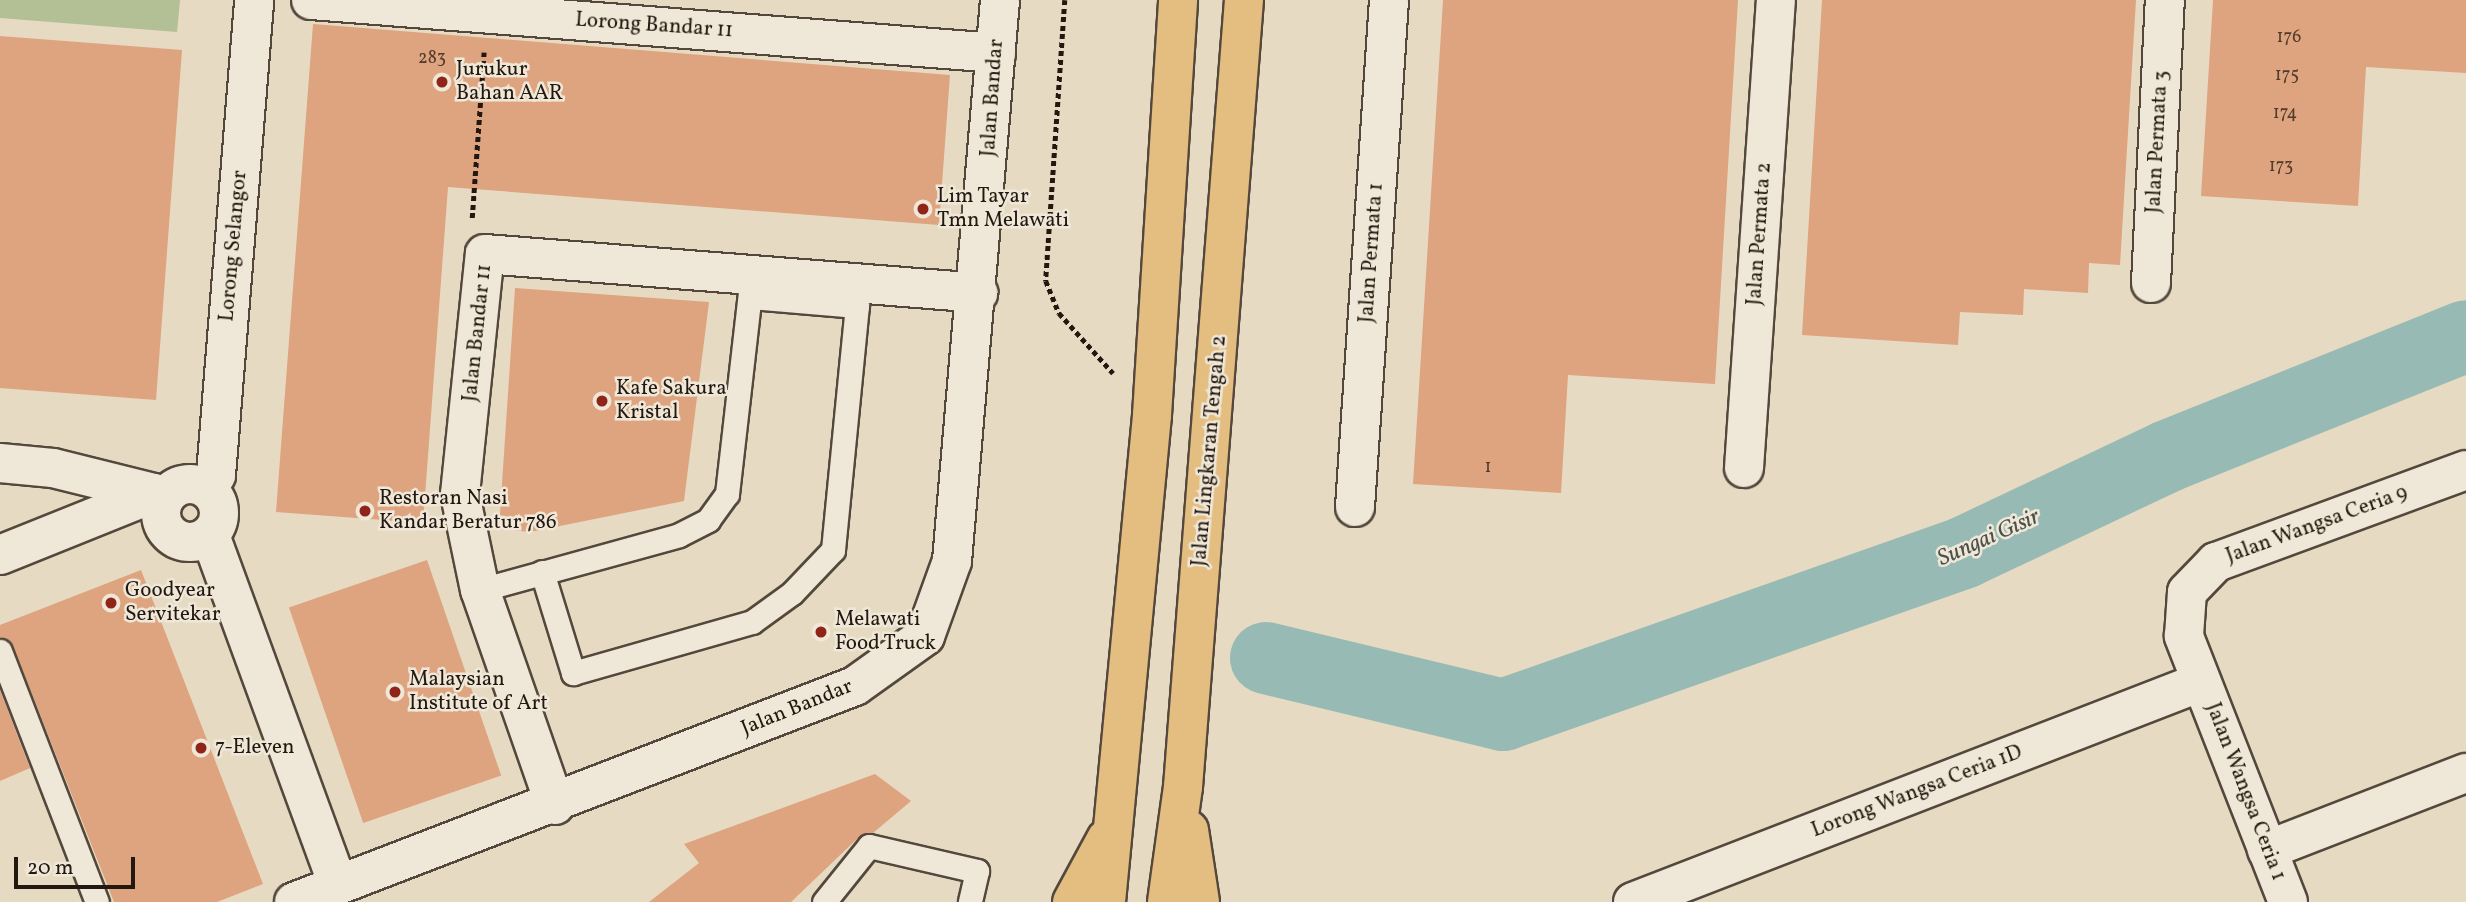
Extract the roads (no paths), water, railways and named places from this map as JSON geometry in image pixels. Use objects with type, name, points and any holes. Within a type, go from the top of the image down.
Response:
[{"type":"highway","points":[[1106,902],[1117,820],[1152,415],[1178,0]]},
{"type":"highway","name":"Jalan Lingkaran Tengah 2","points":[[1167,902],[1183,787],[1244,0]]},
{"type":"highway","points":[[1183,787],[1200,902]]},
{"type":"highway","points":[[1072,902],[1117,820]]},
{"type":"street","name":"Lorong Selangor","points":[[208,489],[216,475],[254,0]]},
{"type":"street","name":"Lorong Bandar 11","points":[[311,0],[488,7],[996,53]]},
{"type":"street","name":"Jalan Bandar","points":[[294,902],[555,805],[855,686],[925,636],[952,561],[978,293],[1000,0]]},
{"type":"street","name":"Jalan Permata 1","points":[[1355,507],[1390,0]]},
{"type":"street","name":"Jalan Permata 2","points":[[1744,468],[1776,0]]},
{"type":"street","name":"Jalan Permata 3","points":[[2151,283],[2165,0]]},
{"type":"street","name":"Jalan Bandar 11","points":[[555,805],[480,590],[460,494],[485,254],[751,286],[978,293]]},
{"type":"street","points":[[0,463],[53,468],[160,495]]},
{"type":"street","name":"Jalan Wangsa Ceria 9","points":[[2202,682],[2184,636],[2187,592],[2216,562],[2466,470]]},
{"type":"street","points":[[0,555],[181,485],[208,489],[220,514],[210,535],[189,543],[171,535],[162,519],[160,495]]},
{"type":"street","points":[[210,535],[338,884]]},
{"type":"street","name":"Jalan Wangsa Ceria 1","points":[[2202,682],[2288,902]]},
{"type":"street","name":"Lorong Wangsa Ceria 1D","points":[[1633,902],[2202,682]]},
{"type":"street","points":[[2267,849],[2466,773]]},
{"type":"lane","points":[[480,590],[542,572],[679,535],[708,520],[727,494],[751,286],[858,306],[833,550],[792,593],[752,622],[573,673],[542,572]]},
{"type":"lane","points":[[0,651],[97,902]]},
{"type":"lane","points":[[824,902],[869,846],[977,871],[970,902]]},
{"type":"waterway","name":"Sungai Gisir","points":[[1266,658],[1503,715],[1965,552],[2168,456],[2466,336]]},
{"type":"place","name":"Jurukur Bahan AAR","points":[[442,82]]},
{"type":"place","name":"Lim Tayar Tmn Melawati","points":[[923,209]]},
{"type":"place","name":"Kafe Sakura Kristal","points":[[602,401]]},
{"type":"place","name":"Restoran Nasi Kandar Beratur 786","points":[[365,511]]},
{"type":"place","name":"Goodyear Servitekar","points":[[111,603]]},
{"type":"place","name":"Melawati Food Truck","points":[[821,632]]},
{"type":"place","name":"Malaysian Institute of Art","points":[[395,692]]},
{"type":"place","name":"7-Eleven","points":[[201,748]]}]
